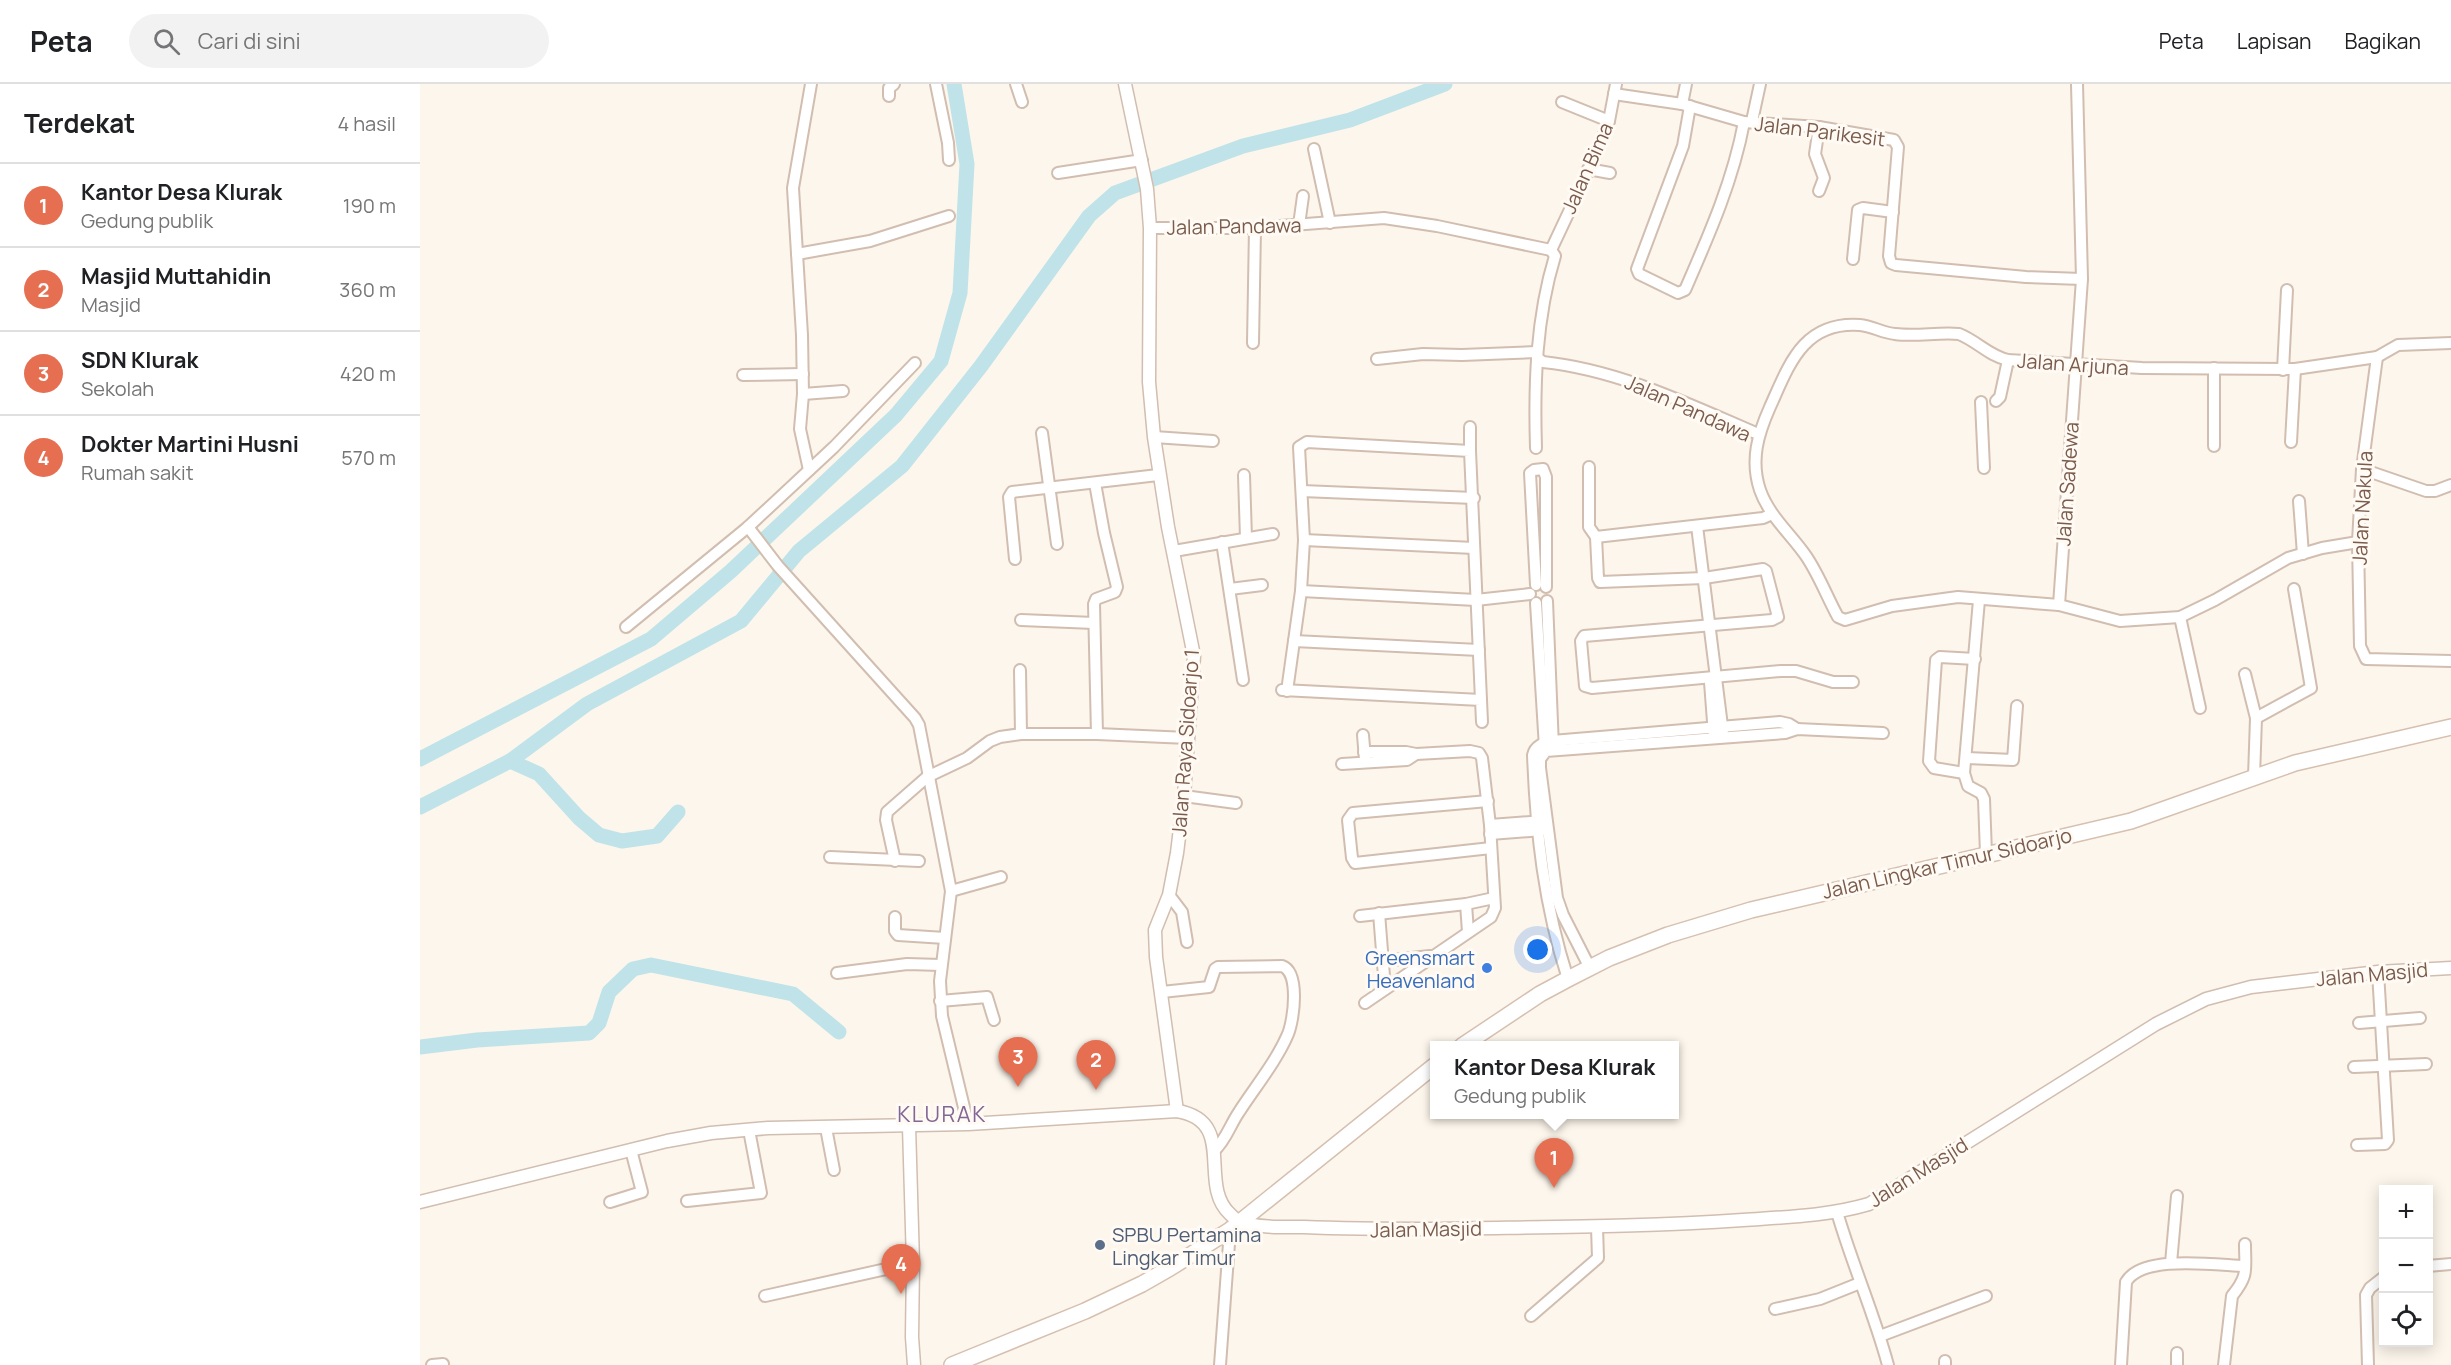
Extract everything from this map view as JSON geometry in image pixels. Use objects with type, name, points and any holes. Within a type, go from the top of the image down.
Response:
[{"type":"main road","name":"Jalan Lingkar Timur Sidoarjo","points":[[1470,1041],[1540,994],[1609,958],[1668,934],[1751,910],[2131,820],[2295,763],[2451,727]]},
{"type":"main road","points":[[952,1365],[1085,1311],[1143,1284],[1234,1226],[1430,1069]]},
{"type":"street","points":[[809,470],[800,429],[803,374],[794,188],[811,84]]},
{"type":"street","points":[[889,96],[889,88],[894,84]]},
{"type":"street","points":[[936,84],[945,123],[949,160]]},
{"type":"street","points":[[1016,84],[1022,102]]},
{"type":"street","name":"Jalan Raya Sidoarjo 1","points":[[1125,84],[1147,189],[1150,228],[1149,382],[1158,474],[1194,656],[1184,796],[1169,895],[1155,930],[1177,1112]]},
{"type":"street","points":[[1686,84],[1683,146],[1637,268],[1639,274],[1678,293],[1686,290],[1720,206],[1760,84]]},
{"type":"street","name":"Jalan Sadewa","points":[[2059,605],[2074,364],[2082,279],[2077,84]]},
{"type":"street","name":"Jalan Parikesit","points":[[1615,89],[1748,122],[1819,127],[1894,140],[1898,147],[1889,256],[1894,264],[2026,277],[2082,279]]},
{"type":"street","name":"Jalan Bima","points":[[1551,250],[1609,121],[1615,89]]},
{"type":"street","points":[[1562,102],[1609,121]]},
{"type":"street","points":[[1819,127],[1815,154],[1824,178],[1819,191]]},
{"type":"street","points":[[1314,149],[1330,223]]},
{"type":"street","points":[[1058,173],[1142,160]]},
{"type":"street","points":[[1588,169],[1611,173]]},
{"type":"street","points":[[1299,225],[1302,196]]},
{"type":"street","points":[[1853,259],[1860,209],[1893,212]]},
{"type":"street","points":[[797,255],[870,241],[949,216]]},
{"type":"street","name":"Jalan Pandawa","points":[[1150,228],[1255,228],[1384,218],[1437,226],[1551,250]]},
{"type":"street","points":[[1253,344],[1255,228]]},
{"type":"street","points":[[1536,448],[1534,407],[1537,355],[1548,278],[1554,256],[1551,250]]},
{"type":"street","points":[[2283,370],[2287,290]]},
{"type":"street","name":"Jalan Arjuna","points":[[1758,434],[1798,350],[1810,340],[1835,328],[1857,325],[1898,335],[1959,334],[1994,355],[2008,360],[2142,368],[2283,370],[2377,357],[2398,345],[2451,343]]},
{"type":"street","name":"Jalan Pandawa","points":[[1377,359],[1423,354],[1537,355],[1542,362],[1603,372],[1638,384],[1758,434],[1755,464],[1762,495],[1772,514],[1805,554],[1841,619],[1850,620],[1892,606],[1958,597],[2059,605],[2120,621],[2180,617],[2215,600],[2275,564],[2303,554],[2358,542]]},
{"type":"street","name":"Jalan Nakula","points":[[2377,357],[2362,469],[2358,542],[2360,646],[2366,659],[2451,661]]},
{"type":"street","points":[[1996,401],[2000,397],[2008,360]]},
{"type":"street","points":[[626,627],[750,530],[915,363]]},
{"type":"street","points":[[2214,368],[2214,446]]},
{"type":"street","points":[[2291,442],[2295,369]]},
{"type":"street","points":[[744,375],[803,374]]},
{"type":"street","points":[[803,394],[843,391]]},
{"type":"street","points":[[1981,402],[1984,468]]},
{"type":"street","points":[[1470,427],[1482,722]]},
{"type":"street","points":[[1042,433],[1057,544]]},
{"type":"street","points":[[1154,437],[1214,441]]},
{"type":"street","points":[[1470,451],[1305,442],[1299,447],[1304,540],[1301,591],[1284,691],[1481,700]]},
{"type":"street","points":[[1589,467],[1589,527],[1596,537],[1598,578],[1602,583],[1704,578],[1764,569],[1778,615],[1776,620],[1584,636],[1581,641],[1584,684],[1587,687],[1789,671],[1833,682],[1853,682]]},
{"type":"street","points":[[1539,594],[1546,495],[1546,472],[1541,468],[1530,473],[1549,746]]},
{"type":"street","points":[[2362,469],[2426,491],[2451,485]]},
{"type":"street","points":[[1015,559],[1010,495],[1014,492],[1158,474]]},
{"type":"street","points":[[1244,475],[1246,538]]},
{"type":"street","points":[[1095,483],[1117,587],[1115,592],[1095,601],[1097,734]]},
{"type":"street","points":[[1302,491],[1473,498]]},
{"type":"street","points":[[1531,495],[1546,495]]},
{"type":"street","points":[[2299,501],[2303,554]]},
{"type":"street","points":[[1596,537],[1763,518],[1772,514]]},
{"type":"street","points":[[1697,526],[1710,627],[1719,732]]},
{"type":"street","points":[[750,530],[778,566],[916,720],[951,891],[941,965],[940,1001],[968,1124]]},
{"type":"street","points":[[1174,551],[1273,534]]},
{"type":"street","points":[[1304,540],[1474,548]]},
{"type":"street","points":[[1222,542],[1243,680]]},
{"type":"street","points":[[1230,589],[1262,585]]},
{"type":"street","points":[[2256,718],[2311,688],[2294,589]]},
{"type":"street","points":[[1301,591],[1476,600],[1539,594]]},
{"type":"street","points":[[1979,600],[1964,773],[1968,786],[1980,793],[1984,799],[1986,854]]},
{"type":"street","points":[[2180,617],[2200,708]]},
{"type":"street","points":[[1021,620],[1094,623]]},
{"type":"street","points":[[1294,641],[1479,650]]},
{"type":"street","points":[[1964,773],[1934,768],[1929,761],[1936,660],[1940,657],[1975,659]]},
{"type":"street","points":[[1020,670],[1021,734]]},
{"type":"street","points":[[2245,674],[2256,718],[2254,777]]},
{"type":"street","points":[[1967,758],[2013,760],[2017,706]]},
{"type":"street","points":[[1568,979],[1551,920],[1552,899],[1533,755],[1536,748],[1742,731],[1785,722],[1797,729],[1883,733]]},
{"type":"street","points":[[895,861],[886,815],[927,777],[967,758],[990,741],[1021,734],[1097,734],[1188,738]]},
{"type":"street","points":[[1363,735],[1364,757]]},
{"type":"street","points":[[1342,764],[1364,757],[1406,752],[1416,754],[1470,751],[1479,753],[1482,758],[1488,801],[1494,913],[1365,1002]]},
{"type":"street","points":[[1184,796],[1236,803]]},
{"type":"street","points":[[1488,801],[1353,813],[1348,820],[1352,858],[1355,862],[1491,848]]},
{"type":"street","points":[[1490,830],[1542,826]]},
{"type":"street","points":[[830,857],[919,861]]},
{"type":"street","points":[[951,891],[1001,877]]},
{"type":"street","points":[[1169,895],[1182,912],[1187,942]]},
{"type":"street","points":[[1360,916],[1466,904],[1494,898]]},
{"type":"street","points":[[1552,899],[1563,915],[1590,968]]},
{"type":"street","points":[[1466,904],[1468,932]]},
{"type":"street","points":[[1379,913],[1385,989]]},
{"type":"street","points":[[1551,920],[1563,915]]},
{"type":"street","points":[[896,916],[895,931],[898,935],[945,938]]},
{"type":"street","points":[[1555,938],[1572,932]]},
{"type":"street","points":[[1383,961],[1433,956]]},
{"type":"street","points":[[837,973],[886,965],[941,965]]},
{"type":"street","points":[[1162,992],[1209,987],[1218,967],[1282,966],[1288,968],[1291,974],[1293,1001],[1289,1031],[1225,1138],[1214,1151]]},
{"type":"street","name":"Jalan Masjid","points":[[1234,1226],[1366,1230],[1597,1227],[1678,1225],[1837,1212],[1869,1204],[2031,1101],[2193,1005],[2220,994],[2259,986],[2378,972],[2451,968]]},
{"type":"street","points":[[2357,1145],[2387,1142],[2385,1065],[2378,972]]},
{"type":"street","points":[[940,1001],[987,998],[994,1020]]},
{"type":"street","points":[[2359,1023],[2420,1018]]},
{"type":"street","points":[[2354,1068],[2427,1064]]},
{"type":"street","points":[[420,1202],[631,1150],[711,1133],[968,1124],[1177,1112],[1190,1114],[1204,1124],[1210,1133],[1214,1151],[1217,1194],[1234,1226],[1220,1365]]},
{"type":"street","points":[[909,1126],[914,1365]]},
{"type":"street","points":[[826,1128],[834,1170]]},
{"type":"street","points":[[687,1202],[761,1193],[750,1130]]},
{"type":"street","points":[[610,1202],[642,1192],[631,1150]]},
{"type":"street","points":[[2171,1263],[2177,1196]]},
{"type":"street","points":[[1837,1212],[1888,1365]]},
{"type":"street","points":[[1531,1316],[1596,1261],[1599,1254],[1597,1227]]},
{"type":"street","points":[[2224,1365],[2232,1296],[2243,1283],[2245,1244]]},
{"type":"street","points":[[765,1296],[913,1263]]},
{"type":"street","points":[[2121,1365],[2126,1282],[2130,1276],[2138,1271],[2171,1263],[2245,1266]]},
{"type":"street","points":[[2433,1266],[2451,1264]]},
{"type":"street","points":[[2368,1365],[2366,1295],[2370,1288],[2379,1281]]},
{"type":"street","points":[[1775,1309],[1820,1299],[1860,1282]]},
{"type":"street","points":[[1880,1336],[1986,1296]]},
{"type":"street","points":[[2177,1353],[2177,1365]]},
{"type":"street","points":[[432,1365],[443,1364]]},
{"type":"waterway","points":[[420,759],[651,639],[731,571],[896,415],[941,361],[960,293],[967,164],[954,84]]},
{"type":"waterway","points":[[420,807],[510,761],[587,704],[741,621],[799,551],[902,466],[981,366],[1089,216],[1115,193],[1243,146],[1350,120],[1445,84]]},
{"type":"waterway","points":[[510,761],[539,774],[579,818],[599,835],[622,841],[657,836],[678,812]]},
{"type":"waterway","points":[[420,1047],[477,1040],[589,1033],[599,1023],[609,992],[633,969],[651,965],[793,994],[839,1032]]},
{"type":"place","name":"Greensmart Heavenland","points":[[1487,968]]},
{"type":"place","name":"SDN Klurak","points":[[1018,1087]]},
{"type":"place","name":"Masjid Muttahidin","points":[[1096,1090]]},
{"type":"place","name":"Kantor Desa Klurak","points":[[1554,1188]]},
{"type":"place","name":"SPBU Pertamina Lingkar Timur","points":[[1100,1245]]},
{"type":"place","name":"Dokter Martini Husni","points":[[901,1294]]},
{"type":"district","name":"KLURAK","points":[[942,1114]]}]
